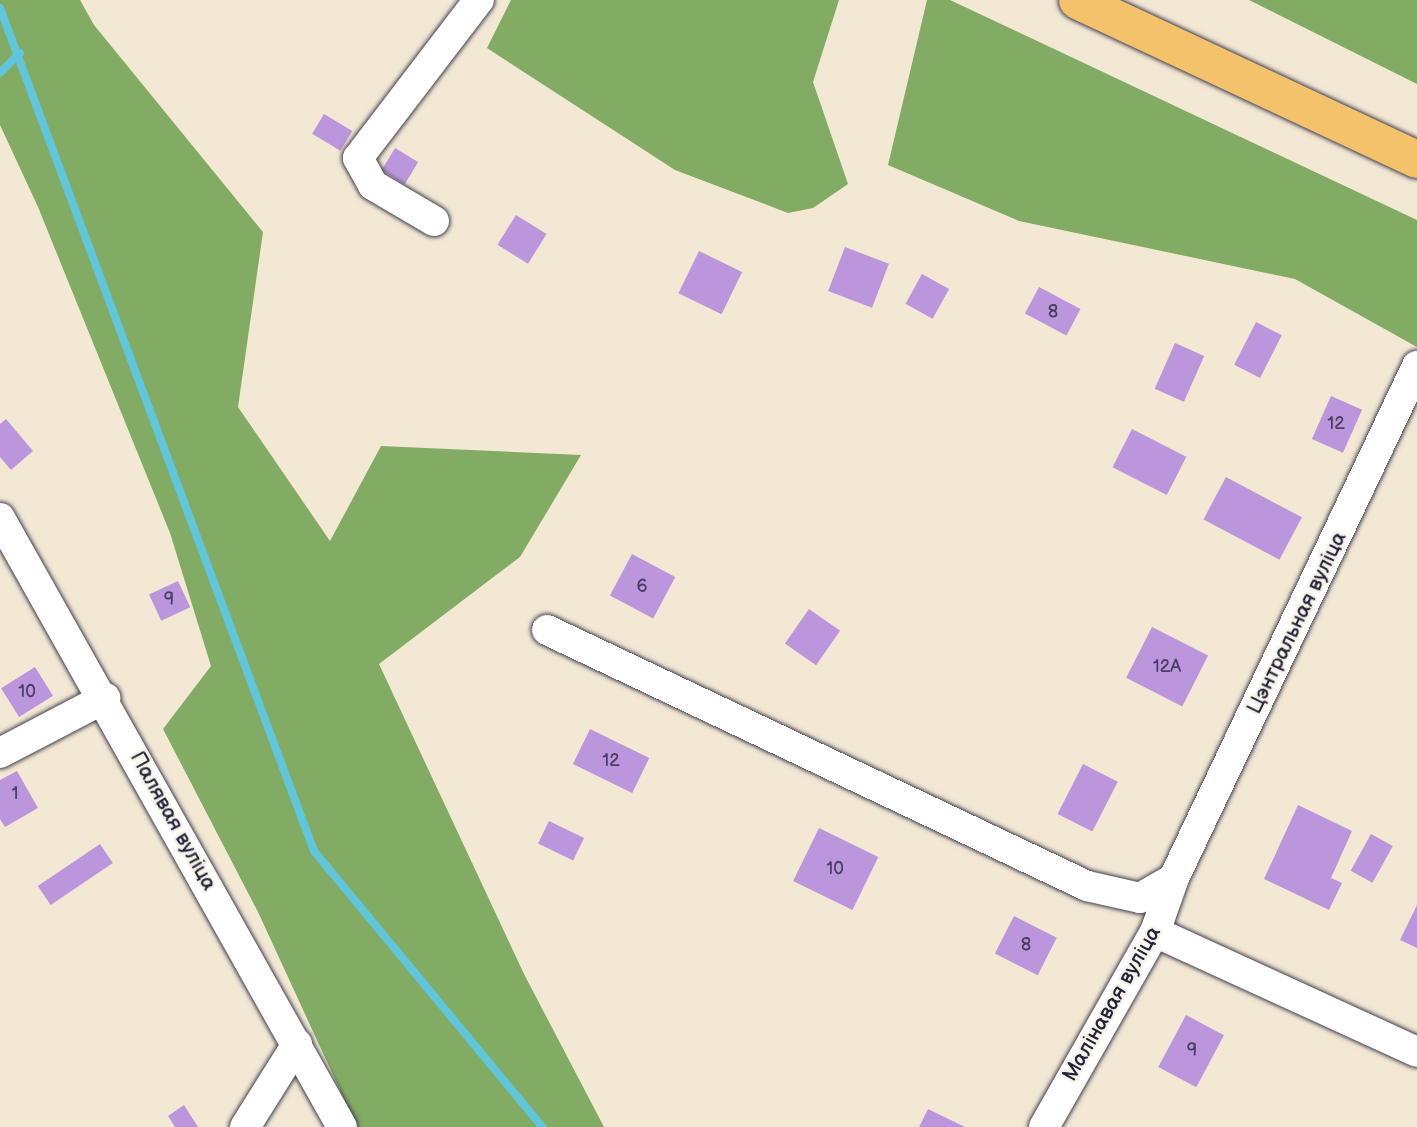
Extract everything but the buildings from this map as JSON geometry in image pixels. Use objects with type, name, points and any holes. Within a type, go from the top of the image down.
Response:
[{"type":"main road","points":[[1077,0],[1417,159]]},
{"type":"street","points":[[434,221],[373,185],[358,158],[479,0]]},
{"type":"street","name":"Цэнтральная вуліца","points":[[1174,878],[1417,366]]},
{"type":"street","name":"Палявая вуліца","points":[[0,518],[105,698],[342,1127]]},
{"type":"street","points":[[547,630],[1087,886],[1140,898],[1174,878]]},
{"type":"street","points":[[0,753],[105,698]]},
{"type":"street","name":"Малінавая вуліца","points":[[1044,1127],[1156,932],[1174,878]]},
{"type":"street","points":[[1156,932],[1417,1052]]},
{"type":"street","points":[[245,1127],[297,1044]]},
{"type":"green space","points":[[0,0],[80,0],[94,25],[263,232],[238,407],[330,541],[381,446],[581,455],[520,557],[379,664],[524,974],[604,1127],[357,1127],[258,912],[163,729],[211,666],[170,533],[38,207],[0,125]]},
{"type":"green space","points":[[511,0],[839,0],[813,82],[848,184],[813,208],[788,213],[675,170],[487,48]]},
{"type":"green space","points":[[927,0],[950,0],[1417,220],[1417,347],[1295,279],[1019,221],[888,165]]},
{"type":"green space","points":[[1249,0],[1417,0],[1417,84]]},
{"type":"waterway","points":[[0,8],[314,851],[542,1127]]},
{"type":"waterway","points":[[0,73],[20,53]]}]
